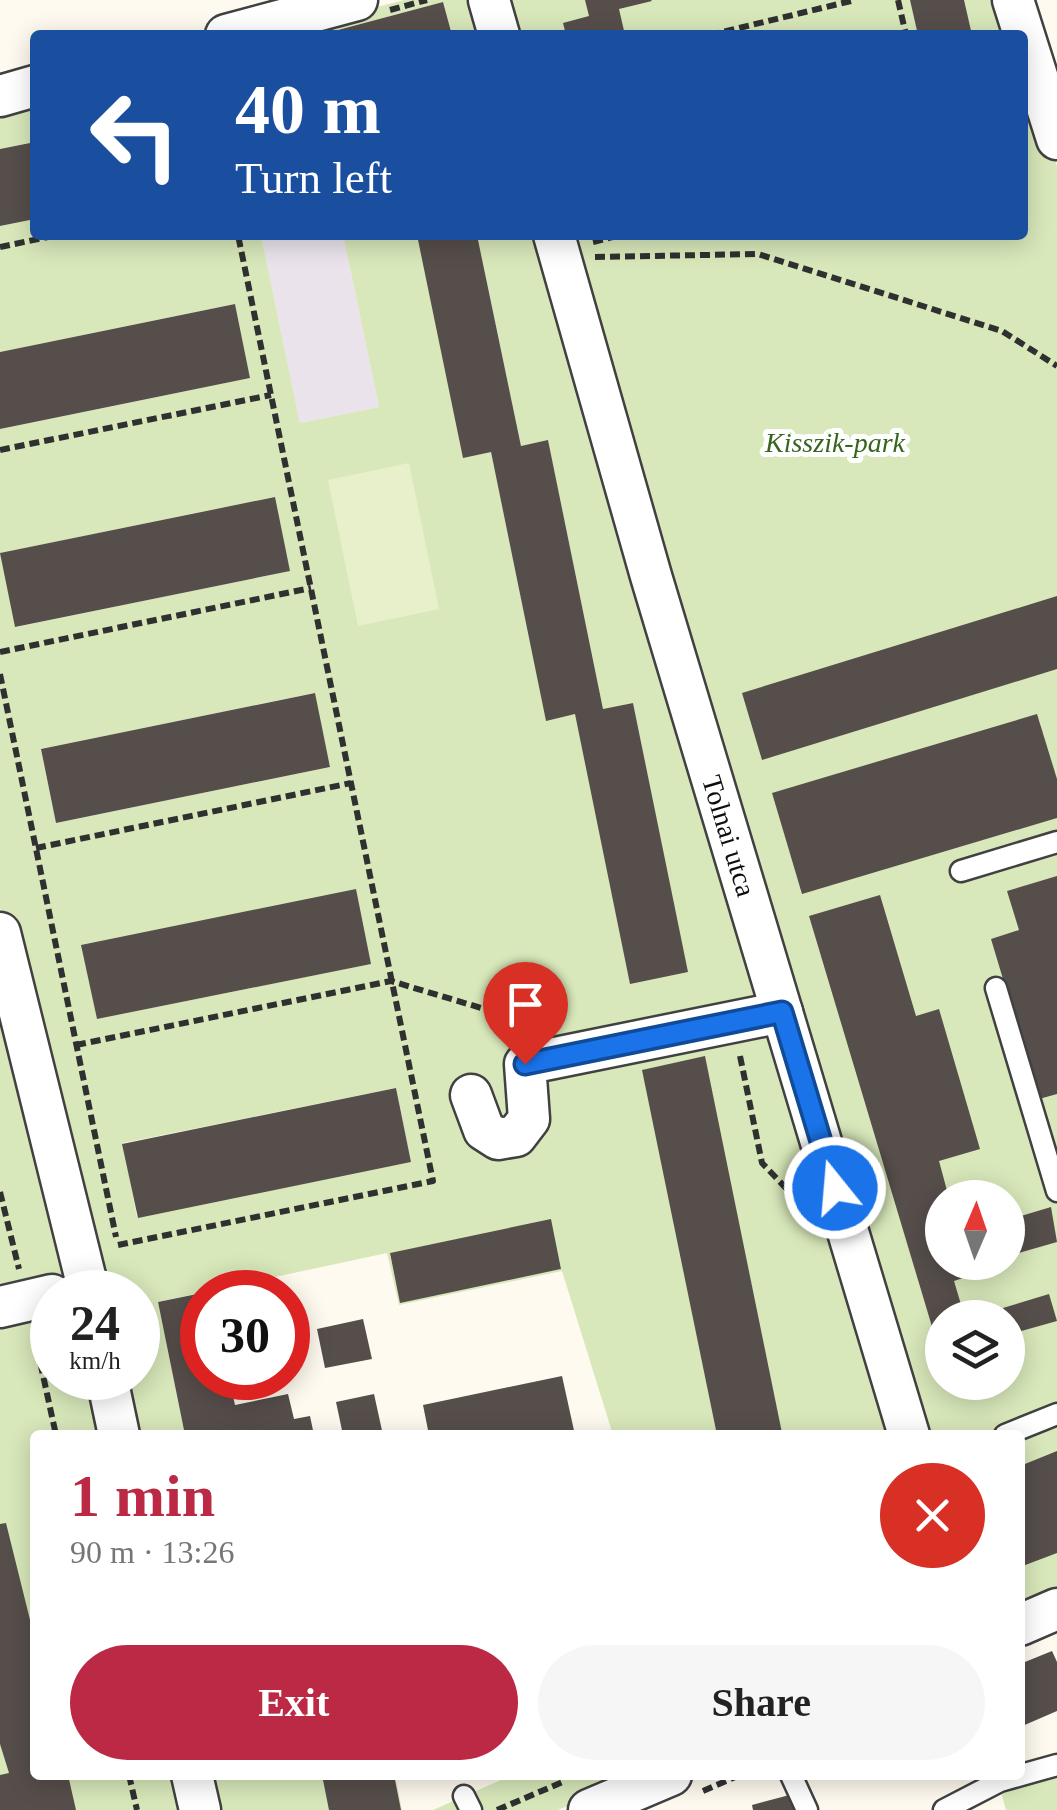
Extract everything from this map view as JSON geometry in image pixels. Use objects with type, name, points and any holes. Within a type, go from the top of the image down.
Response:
[{"type":"street","points":[[245,30],[357,0]]},
{"type":"street","points":[[489,0],[498,30]]},
{"type":"street","points":[[1012,0],[1022,30]]},
{"type":"street","points":[[1028,49],[1057,139]]},
{"type":"street","points":[[0,96],[30,87]]},
{"type":"street","name":"Tolnai utca","points":[[565,246],[782,1012],[907,1430]]},
{"type":"street","points":[[0,934],[68,1270]]},
{"type":"street","points":[[471,1096],[484,1130],[498,1138],[516,1136],[529,1119],[525,1064],[782,1012]]},
{"type":"street","points":[[0,1307],[30,1300]]},
{"type":"street","points":[[112,1400],[118,1430]]},
{"type":"street","points":[[1025,1623],[1057,1609]]},
{"type":"street","points":[[193,1780],[200,1810]]},
{"type":"street","points":[[589,1810],[659,1780]]},
{"type":"lane","points":[[961,870],[1057,842]]},
{"type":"lane","points":[[996,988],[1057,1191]]},
{"type":"lane","points":[[1017,1430],[1057,1414]]},
{"type":"lane","points":[[1025,1774],[1057,1766]]},
{"type":"lane","points":[[793,1780],[807,1810]]},
{"type":"lane","points":[[944,1810],[1000,1780]]},
{"type":"path","points":[[731,30],[855,0]]},
{"type":"path","points":[[898,0],[905,30]]},
{"type":"path","points":[[0,247],[34,240]]},
{"type":"path","points":[[118,1246],[433,1181],[239,240]]},
{"type":"path","points":[[565,246],[595,240]]},
{"type":"path","points":[[565,246],[758,254],[1002,331],[1057,366]]},
{"type":"path","points":[[0,450],[270,395]]},
{"type":"path","points":[[0,652],[311,588]]},
{"type":"path","points":[[0,674],[121,1262]]},
{"type":"path","points":[[36,848],[351,784]]},
{"type":"path","points":[[76,1046],[391,981],[556,1030]]},
{"type":"path","points":[[130,1780],[137,1810]]},
{"type":"path","points":[[497,1810],[567,1780]]},
{"type":"shaded area","points":[[262,240],[344,240],[379,407],[300,423]]},
{"type":"green space","points":[[404,0],[477,0],[486,30],[451,30],[443,2],[338,30],[289,30]]},
{"type":"green space","points":[[494,0],[1005,0],[1014,30],[503,30]]},
{"type":"green space","name":"Kisszik-park","points":[[1028,70],[1057,166],[1057,1601],[1025,1615],[1025,1430],[913,1430],[560,240],[1028,240]]},
{"type":"green space","points":[[30,98],[30,143],[0,149],[0,106]]},
{"type":"green space","points":[[30,220],[30,240],[262,240],[300,423],[379,407],[344,240],[419,240],[491,452],[546,720],[575,714],[687,972],[633,703],[603,709],[548,441],[521,446],[478,240],[545,240],[893,1430],[611,1430],[562,1271],[399,1305],[387,1253],[308,1270],[180,1270],[180,1297],[160,1302],[160,1270],[88,1270],[0,908],[0,429],[250,378],[235,304],[0,352],[0,226]],"holes":[[[274,497],[289,571],[16,627],[1,553]],[[314,693],[330,767],[56,823],[41,749]],[[82,946],[370,964],[97,1019]],[[396,1088],[411,1162],[137,1217],[123,1143]],[[551,1220],[561,1269],[400,1302],[390,1253]]]},
{"type":"green space","points":[[409,463],[439,609],[358,626],[328,480]]},
{"type":"green space","points":[[0,964],[76,1270],[30,1270],[30,1295],[0,1302]]},
{"type":"green space","points":[[30,1304],[30,1400],[107,1400],[114,1430],[30,1430],[30,1780],[191,1780],[198,1810],[0,1810],[0,1312]]},
{"type":"green space","points":[[160,1312],[184,1430],[123,1430],[117,1400],[160,1400]]},
{"type":"green space","points":[[1057,1777],[1057,1810],[1006,1810],[1001,1792]]},
{"type":"green space","points":[[201,1780],[396,1780],[402,1810],[207,1810]]},
{"type":"green space","points":[[501,1780],[628,1780],[558,1810],[433,1810]]},
{"type":"building","points":[[585,0],[652,1],[619,9],[624,30],[565,30],[563,23],[589,16]]},
{"type":"building","points":[[910,0],[964,0],[971,30],[917,30]]},
{"type":"building","points":[[443,2],[451,30],[338,30]]},
{"type":"building","points":[[30,143],[30,220],[0,226],[0,149]]},
{"type":"building","points":[[418,240],[478,240],[521,446],[548,440],[603,709],[633,703],[688,972],[630,984],[575,714],[546,721],[491,452],[463,458]]},
{"type":"building","points":[[235,304],[250,378],[0,429],[0,352]]},
{"type":"building","points":[[275,497],[290,571],[15,627],[0,553]]},
{"type":"building","points":[[1057,596],[1057,669],[762,760],[742,693]]},
{"type":"building","points":[[315,693],[330,767],[56,823],[41,749]]},
{"type":"building","points":[[1037,714],[1057,779],[1057,818],[802,894],[772,793]]},
{"type":"building","points":[[1057,876],[1057,1094],[1039,1099],[991,939],[1019,930],[1007,891]]},
{"type":"building","points":[[356,889],[371,964],[97,1019],[81,945]]},
{"type":"building","points":[[880,895],[916,1016],[939,1009],[980,1149],[939,1161],[944,1180],[925,1180],[925,1280],[957,1280],[954,1281],[960,1300],[925,1300],[925,1303],[809,916]]},
{"type":"building","points":[[705,1056],[781,1430],[716,1430],[642,1070]]},
{"type":"building","points":[[396,1088],[411,1162],[138,1218],[122,1144]]},
{"type":"building","points":[[1051,1207],[1057,1242],[1025,1251],[1025,1215]]},
{"type":"building","points":[[551,1219],[561,1269],[400,1303],[390,1253]]},
{"type":"building","points":[[1049,1294],[1057,1321],[1025,1330],[1025,1301]]},
{"type":"building","points":[[180,1298],[180,1400],[234,1400],[235,1405],[289,1400],[294,1419],[310,1416],[313,1430],[184,1430],[160,1312],[160,1302]]},
{"type":"building","points":[[363,1319],[372,1359],[325,1368],[317,1329]]},
{"type":"building","points":[[562,1376],[574,1430],[428,1430],[423,1405]]},
{"type":"building","points":[[374,1394],[382,1430],[342,1430],[336,1402]]},
{"type":"building","points":[[1057,1451],[1057,1553],[1025,1565],[1025,1464]]},
{"type":"building","points":[[6,1523],[30,1620],[30,1780],[69,1780],[76,1810],[0,1810],[0,1775],[9,1773],[0,1744],[0,1524]]},
{"type":"building","points":[[1052,1651],[1057,1662],[1057,1711],[1025,1725],[1025,1662]]},
{"type":"building","points":[[323,1780],[395,1780],[401,1810],[329,1810]]},
{"type":"building","points":[[797,1793],[801,1810],[753,1810],[752,1805]]},
{"type":"route","points":[[525,1064],[782,1012],[835,1188]]}]
